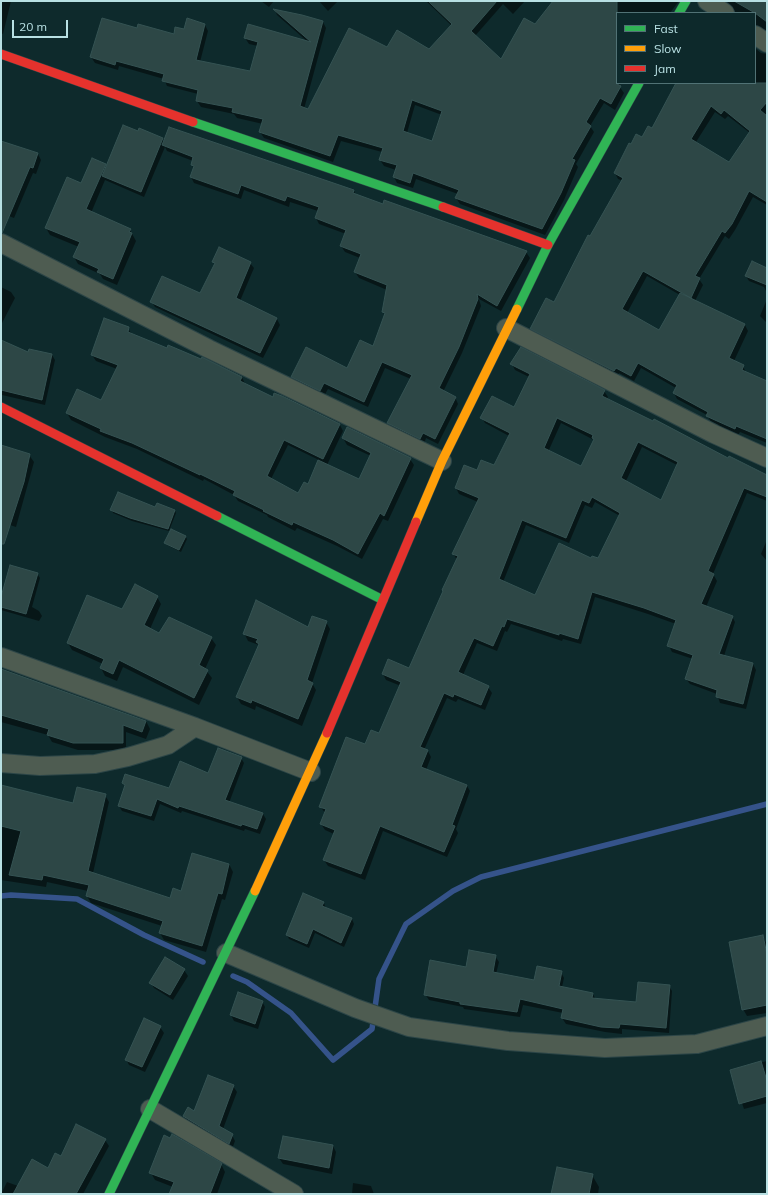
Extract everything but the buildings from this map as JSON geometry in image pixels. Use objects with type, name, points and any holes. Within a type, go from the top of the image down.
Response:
[{"type":"main road","points":[[680,12],[686,1]]},
{"type":"main road","points":[[1,54],[245,141],[432,203],[548,245]]},
{"type":"main road","points":[[109,1194],[226,953],[311,772],[442,461],[548,245],[638,84]]},
{"type":"main road","points":[[1,408],[383,600]]},
{"type":"street","points":[[707,1],[724,12]]},
{"type":"street","points":[[756,35],[767,43]]},
{"type":"street","points":[[1,242],[209,349],[442,461]]},
{"type":"street","points":[[506,328],[714,434],[767,458]]},
{"type":"street","points":[[1,657],[194,727],[311,772]]},
{"type":"street","points":[[1,764],[40,766],[95,764],[128,757],[168,745],[194,727]]},
{"type":"street","points":[[226,953],[355,1008],[409,1027],[508,1041],[605,1048],[697,1044],[767,1026]]},
{"type":"street","points":[[150,1109],[294,1194]]},
{"type":"waterway","points":[[233,976],[247,982],[291,1013],[333,1060],[372,1029],[379,979],[406,924],[453,891],[481,877],[767,804]]},
{"type":"waterway","points":[[1,896],[11,895],[77,899],[144,935],[203,962]]},
{"type":"traffic: fast","points":[[680,12],[686,1]]},
{"type":"traffic: fast","points":[[517,309],[548,245],[638,84]]},
{"type":"traffic: fast","points":[[193,122],[443,207]]},
{"type":"traffic: fast","points":[[217,516],[383,600]]},
{"type":"traffic: fast","points":[[109,1194],[255,891]]},
{"type":"traffic: slow","points":[[416,522],[442,461],[517,309]]},
{"type":"traffic: slow","points":[[255,891],[327,733]]},
{"type":"traffic: jam","points":[[1,54],[193,122]]},
{"type":"traffic: jam","points":[[443,207],[548,245]]},
{"type":"traffic: jam","points":[[1,407],[217,516]]},
{"type":"traffic: jam","points":[[327,733],[416,522]]}]
